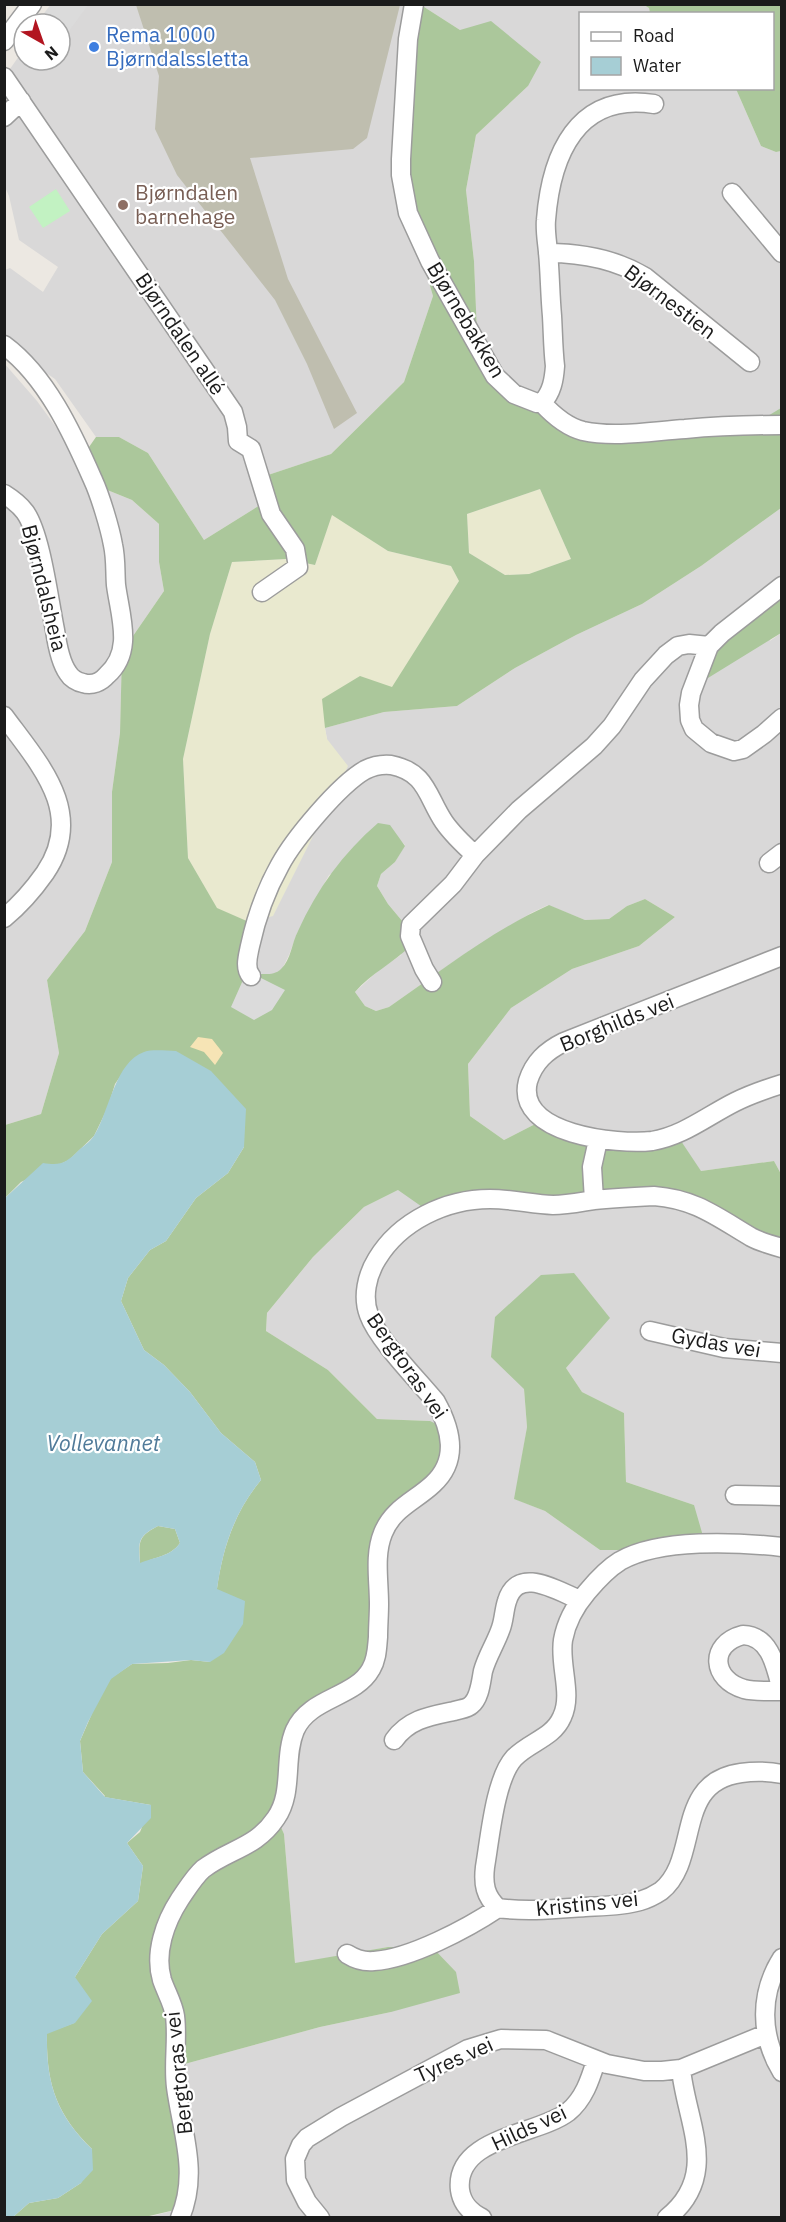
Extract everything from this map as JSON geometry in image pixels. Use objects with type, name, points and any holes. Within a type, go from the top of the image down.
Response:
[{"type":"street","points":[[4,41],[32,4]]},
{"type":"street","name":"Bjørnebakken","points":[[414,4],[408,39],[401,159],[408,213],[430,261],[495,376],[514,394],[542,403],[568,425],[583,431],[601,433],[782,425]]},
{"type":"street","name":"Bjørndalen allé","points":[[4,77],[233,412],[238,441],[251,449],[271,514],[295,549],[298,567],[262,592]]},
{"type":"street","points":[[4,117],[21,101]]},
{"type":"street","points":[[542,403],[547,398],[554,382],[555,366],[546,222],[555,167],[568,138],[587,117],[615,104],[630,102],[654,104]]},
{"type":"street","points":[[732,193],[782,253]]},
{"type":"street","name":"Bjørnestien","points":[[548,254],[588,255],[632,269],[750,362]]},
{"type":"street","name":"Bjørndalsheia","points":[[4,345],[31,368],[53,401],[94,482],[114,546],[116,586],[122,618],[123,640],[118,663],[103,680],[85,684],[68,674],[57,646],[46,580],[31,522],[14,500],[4,494]]},
{"type":"street","points":[[782,586],[709,646],[691,693],[689,705],[690,720],[702,738],[734,751],[743,749],[782,718]]},
{"type":"street","points":[[432,982],[410,936],[411,925],[453,884],[475,855],[528,802],[594,746],[612,726],[643,680],[666,654],[678,646],[689,644],[709,646]]},
{"type":"street","points":[[4,716],[30,748],[46,774],[56,795],[62,819],[59,848],[52,863],[30,893],[4,918]]},
{"type":"street","points":[[251,976],[247,971],[247,965],[253,933],[258,915],[280,864],[314,819],[362,771],[375,765],[390,765],[416,775],[425,786],[449,829],[475,855]]},
{"type":"street","name":"Borghilds vei","points":[[782,956],[564,1042],[540,1058],[532,1070],[527,1086],[529,1101],[536,1113],[562,1129],[598,1140],[640,1142],[668,1137],[693,1126],[735,1102],[782,1084]]},
{"type":"street","points":[[594,1200],[592,1167],[598,1140]]},
{"type":"street","name":"Bergtoras vei","points":[[180,2217],[188,2195],[190,2167],[176,2088],[175,2016],[162,1981],[159,1961],[166,1925],[181,1897],[198,1873],[254,1841],[278,1816],[286,1791],[292,1739],[300,1722],[319,1705],[363,1680],[370,1670],[376,1658],[379,1604],[378,1550],[383,1532],[394,1514],[433,1484],[449,1462],[450,1437],[443,1413],[431,1395],[379,1334],[369,1315],[365,1296],[373,1266],[383,1249],[398,1233],[420,1217],[442,1207],[466,1201],[490,1199],[552,1205],[654,1196],[685,1201],[714,1214],[754,1238],[782,1248]]},
{"type":"street","name":"Gydas vei","points":[[650,1331],[724,1348],[782,1353]]},
{"type":"street","points":[[735,1495],[782,1496]]},
{"type":"street","points":[[347,1954],[375,1962],[403,1954],[447,1937],[498,1908],[489,1898],[483,1879],[500,1785],[512,1760],[551,1733],[561,1721],[565,1703],[563,1640],[580,1600],[607,1570],[631,1555],[669,1546],[739,1544],[782,1547]]},
{"type":"street","points":[[394,1740],[405,1727],[416,1720],[472,1704],[478,1694],[486,1660],[501,1628],[507,1601],[518,1584],[528,1581],[580,1600]]},
{"type":"street","name":"Kristins vei","points":[[498,1908],[539,1911],[625,1904],[645,1899],[660,1891],[673,1878],[697,1803],[710,1785],[726,1776],[742,1772],[782,1774]]},
{"type":"street","points":[[782,1958],[775,1970],[765,2003],[766,2034],[782,2072]]},
{"type":"street","name":"Tyres vei","points":[[320,2217],[307,2202],[296,2180],[295,2159],[307,2138],[341,2117],[468,2049],[490,2042],[519,2038],[546,2040],[566,2046],[596,2061],[644,2071],[681,2069],[766,2034]]},
{"type":"street","name":"Hilds vei","points":[[482,2217],[471,2211],[462,2198],[460,2177],[467,2163],[483,2149],[498,2141],[567,2112],[580,2100],[596,2061]]},
{"type":"street","points":[[667,2217],[681,2205],[691,2188],[698,2154],[681,2069]]},
{"type":"shaded area","points":[[51,4],[88,5],[72,27],[72,12],[45,12]]},
{"type":"shaded area","points":[[57,5],[417,5],[420,252],[433,296],[404,382],[331,454],[259,478],[265,502],[204,540],[148,453],[119,437],[96,437],[55,379],[5,345],[5,270],[10,268],[43,292],[58,267],[19,240],[5,187],[5,119],[21,102],[5,76],[12,66],[12,72],[72,72],[72,12],[58,12]]},
{"type":"shaded area","points":[[136,5],[400,5],[367,138],[353,149],[250,158],[288,279],[357,413],[334,429],[307,364],[275,300],[177,175],[155,129],[159,76]]},
{"type":"shaded area","points":[[421,5],[644,5],[649,8],[650,12],[579,12],[579,90],[736,90],[761,146],[776,152],[781,151],[781,409],[756,423],[612,427],[548,415],[494,372],[477,333],[474,261],[466,190],[476,135],[528,86],[460,30]]},
{"type":"shaded area","points":[[4,363],[37,401],[80,460],[90,483],[132,500],[159,524],[159,562],[164,591],[122,652],[120,733],[112,792],[112,862],[85,931],[47,980],[59,1053],[41,1114],[5,1125]]},
{"type":"shaded area","points":[[781,508],[781,585],[770,641],[781,633],[781,1174],[774,1161],[701,1171],[545,1119],[504,1140],[470,1116],[468,1064],[511,1008],[572,969],[639,946],[675,917],[645,899],[627,906],[609,919],[585,920],[548,905],[466,953],[389,1007],[376,1011],[365,1006],[355,992],[379,970],[401,955],[403,922],[377,886],[381,874],[395,862],[405,845],[399,839],[329,875],[298,931],[282,969],[274,974],[259,974],[241,953],[242,938],[327,739],[325,728],[384,712],[457,706],[515,668],[576,635],[642,604],[701,566]]},
{"type":"shaded area","points":[[247,971],[285,990],[272,1010],[254,1020],[231,1007]]},
{"type":"shaded area","points":[[398,1190],[641,1191],[781,1244],[781,2217],[496,2218],[469,2209],[465,2218],[145,2218],[179,2209],[181,2065],[320,2027],[391,2012],[388,1947],[295,1964],[284,1834],[277,1818],[289,1747],[430,1421],[377,1419],[328,1370],[266,1331],[267,1313],[313,1257],[364,1207]],"holes":[[[609,1318],[566,1368],[582,1392],[624,1413],[626,1482],[694,1505],[600,1550],[545,1511],[515,1499],[527,1427],[524,1389]]]},
{"type":"green space","points":[[421,5],[460,30],[491,21],[541,62],[528,86],[476,135],[466,190],[474,261],[477,333],[494,372],[548,415],[612,427],[756,423],[781,408],[781,508],[701,566],[642,604],[576,635],[515,668],[457,706],[384,712],[325,728],[322,699],[360,676],[392,687],[459,581],[451,566],[388,551],[332,515],[315,565],[286,559],[232,562],[210,634],[183,759],[188,858],[217,908],[249,922],[242,938],[241,953],[259,974],[271,974],[279,971],[284,965],[305,916],[322,886],[342,859],[378,823],[390,825],[405,846],[395,862],[381,874],[377,886],[403,922],[411,945],[355,992],[365,1006],[376,1011],[389,1007],[487,939],[549,905],[585,920],[609,919],[627,906],[645,899],[675,917],[639,946],[572,969],[511,1008],[468,1064],[470,1116],[504,1140],[545,1119],[559,1131],[677,1135],[701,1171],[774,1161],[781,1174],[781,1244],[641,1191],[497,1202],[428,1211],[398,1190],[364,1207],[313,1257],[267,1313],[266,1331],[328,1370],[377,1419],[430,1421],[443,1427],[438,1478],[385,1528],[373,1660],[324,1704],[289,1747],[277,1818],[284,1834],[295,1963],[388,1947],[432,1947],[456,1972],[460,1993],[391,2012],[320,2027],[181,2065],[187,2157],[179,2209],[145,2217],[13,2217],[29,2203],[58,2198],[81,2183],[92,2149],[70,2123],[56,2097],[51,2082],[47,2033],[74,2023],[75,1977],[102,1934],[138,1901],[143,1866],[127,1843],[140,1832],[151,1805],[104,1797],[83,1772],[80,1741],[97,1702],[111,1678],[132,1664],[191,1660],[210,1662],[217,1589],[227,1544],[246,1501],[261,1480],[255,1462],[221,1433],[190,1392],[164,1365],[144,1350],[121,1301],[128,1278],[150,1250],[166,1241],[196,1198],[228,1173],[244,1147],[130,1062],[115,1084],[108,1107],[94,1136],[69,1160],[21,1182],[5,1198],[5,1125],[41,1114],[59,1053],[47,980],[85,931],[112,862],[112,792],[120,733],[122,652],[164,591],[159,562],[159,524],[132,500],[90,483],[80,460],[96,437],[119,437],[148,453],[204,540],[265,502],[259,478],[331,454],[404,382],[433,296],[420,252],[404,150]],"holes":[[[540,489],[571,559],[529,574],[505,575],[469,553],[467,514]]]},
{"type":"green space","points":[[644,5],[781,5],[781,151],[776,152],[761,146],[736,90],[774,90],[774,12],[650,12],[649,8]]},
{"type":"green space","points":[[56,189],[70,211],[43,228],[29,207]]},
{"type":"green space","points":[[540,489],[571,559],[529,574],[505,575],[469,553],[467,514]]},
{"type":"green space","points":[[332,514],[388,551],[451,566],[459,581],[392,688],[361,678],[325,728],[327,739],[348,766],[273,916],[249,922],[217,909],[188,858],[183,759],[210,634],[232,562],[286,559],[315,565]]},
{"type":"green space","points":[[781,585],[781,633],[708,678],[705,658]]},
{"type":"green space","points":[[574,1273],[610,1318],[566,1368],[582,1392],[624,1413],[626,1482],[694,1505],[705,1543],[635,1550],[600,1550],[545,1511],[514,1499],[527,1427],[524,1389],[491,1357],[495,1317],[541,1275]]},
{"type":"green space","points":[[158,1526],[175,1529],[180,1543],[167,1554],[140,1564],[141,1541],[146,1533]]},
{"type":"sand","points":[[198,1037],[212,1039],[223,1053],[215,1065],[204,1052],[190,1047]]},
{"type":"water","name":"Vollevannet","points":[[155,1050],[176,1051],[211,1071],[246,1109],[244,1147],[228,1173],[196,1198],[166,1241],[150,1250],[128,1278],[121,1301],[144,1350],[164,1365],[190,1392],[221,1433],[255,1462],[261,1480],[244,1505],[231,1531],[217,1589],[245,1601],[243,1624],[224,1653],[210,1662],[191,1660],[132,1664],[111,1679],[80,1741],[83,1772],[105,1797],[151,1805],[151,1818],[127,1843],[143,1866],[138,1901],[102,1934],[75,1977],[92,2001],[75,2023],[47,2034],[51,2083],[70,2123],[92,2149],[93,2170],[81,2183],[58,2198],[29,2203],[13,2217],[5,2217],[5,1198],[43,1163],[63,1163],[94,1136],[120,1076],[134,1057]],"holes":[[[158,1526],[175,1529],[180,1543],[176,1548],[167,1554],[140,1563],[139,1550],[141,1540],[146,1533]]]},
{"type":"place","name":"Rema 1000 Bjørndalssletta","points":[[94,47]]},
{"type":"place","name":"Bjørndalen barnehage","points":[[123,205]]}]
